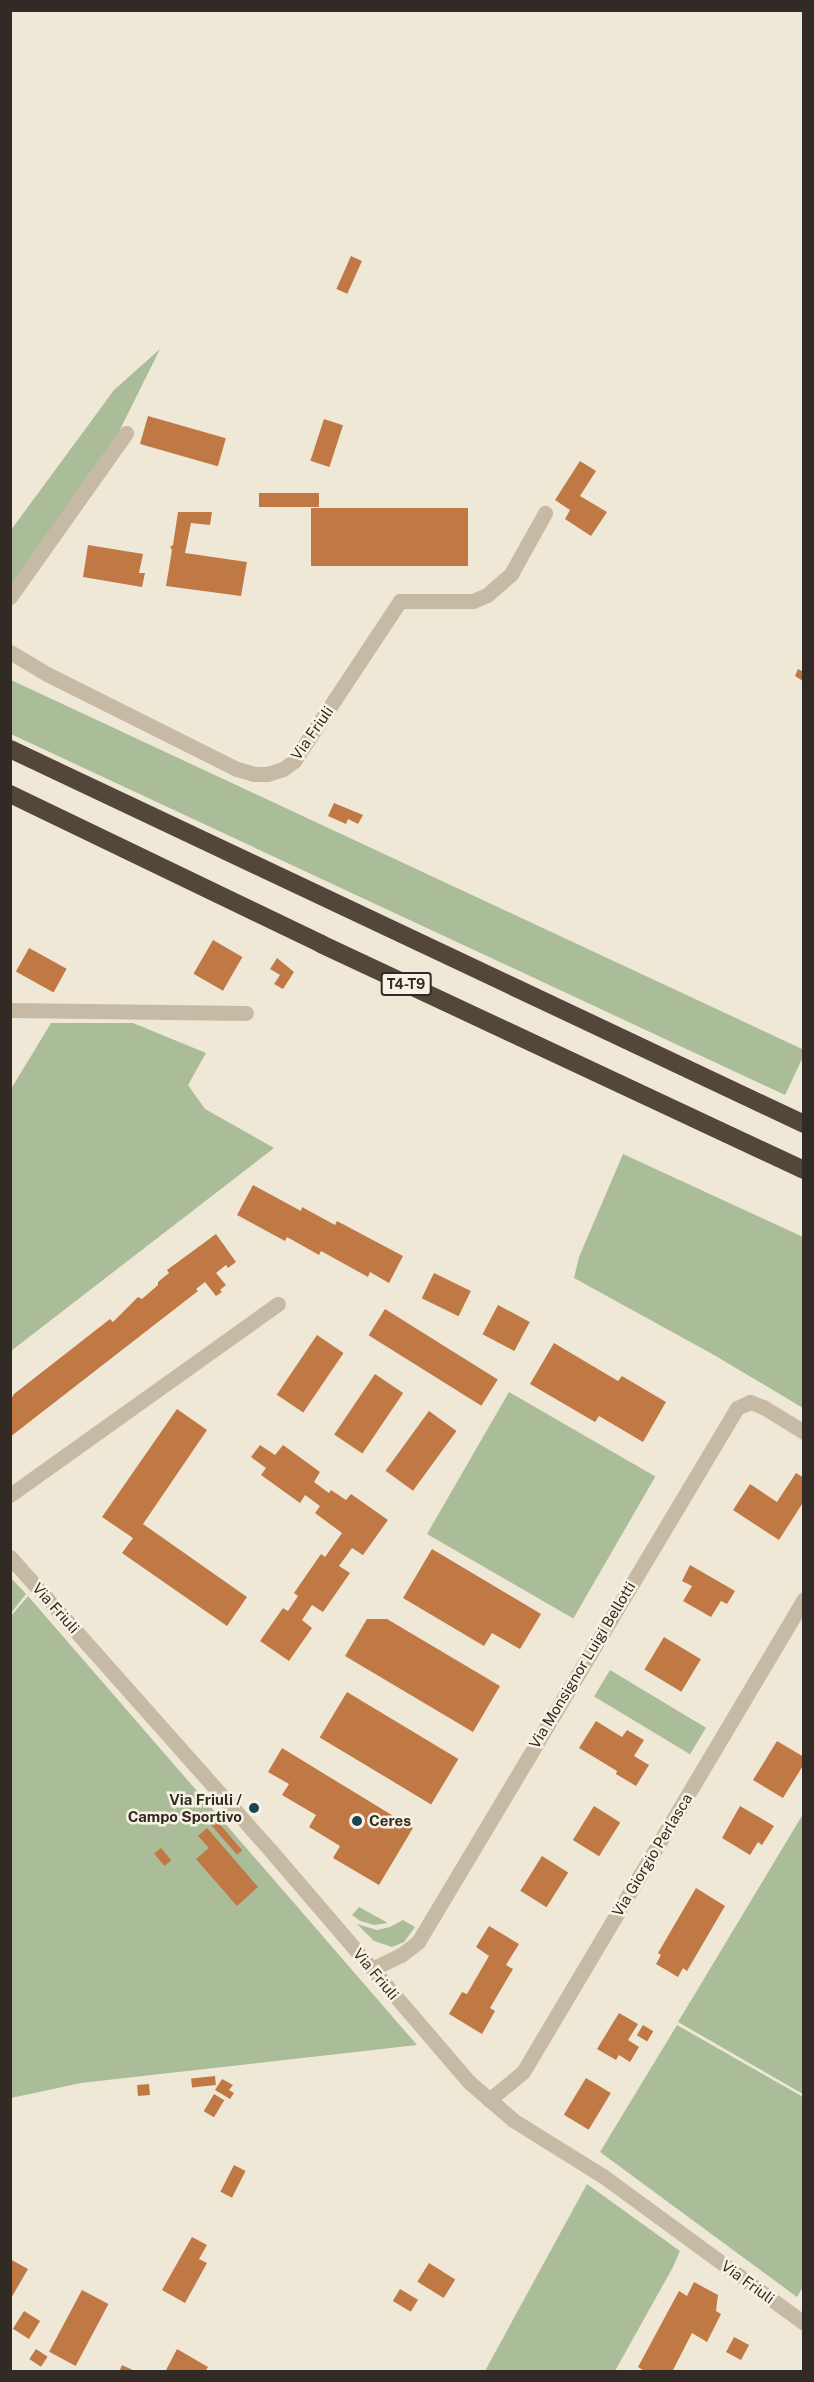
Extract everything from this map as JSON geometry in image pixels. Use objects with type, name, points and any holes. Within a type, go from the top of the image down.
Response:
[{"type":"highway","points":[[10,749],[804,1124]]},
{"type":"highway","name":"T4-T9","points":[[10,794],[321,944],[804,1170]]},
{"type":"street","points":[[10,597],[126,433]]},
{"type":"street","name":"Via Friuli","points":[[10,652],[47,674],[237,769],[254,774],[267,774],[284,769],[294,761],[400,601],[473,601],[487,595],[511,574],[545,513]]},
{"type":"street","points":[[10,1010],[246,1013]]},
{"type":"street","points":[[10,1495],[278,1304]]},
{"type":"street","name":"Via Monsignor Luigi Bellotti","points":[[372,1970],[401,1955],[418,1942],[737,1408],[750,1402],[764,1407],[804,1432]]},
{"type":"street","name":"Via Friuli","points":[[10,1557],[446,2057],[489,2100],[513,2120],[603,2176],[804,2323]]},
{"type":"street","name":"Via Giorgio Perlasca","points":[[489,2100],[523,2072],[804,1599]]},
{"type":"green space","points":[[160,349],[92,486],[11,586],[11,530],[114,390]]},
{"type":"green space","points":[[11,680],[804,1050],[804,1055],[785,1095],[10,734]]},
{"type":"green space","points":[[51,1023],[133,1023],[206,1053],[188,1085],[205,1109],[274,1148],[11,1351],[11,1089]]},
{"type":"green space","points":[[623,1154],[803,1237],[803,1408],[714,1355],[574,1278],[579,1257]]},
{"type":"green space","points":[[509,1392],[655,1476],[573,1619],[427,1534]]},
{"type":"green space","points":[[10,1577],[26,1594],[11,1613],[10,1613]]},
{"type":"green space","points":[[28,1596],[417,2045],[81,2083],[11,2098],[10,1617]]},
{"type":"green space","points":[[610,1670],[706,1728],[690,1754],[594,1697]]},
{"type":"green space","points":[[803,1814],[803,2094],[678,2022]]},
{"type":"green space","points":[[359,1907],[388,1923],[374,1925],[360,1921],[352,1915]]},
{"type":"green space","points":[[403,1920],[415,1927],[404,1942],[392,1947],[374,1941],[357,1924],[377,1930],[390,1927]]},
{"type":"green space","points":[[677,2025],[803,2097],[804,2285],[797,2297],[600,2152]]},
{"type":"green space","points":[[587,2184],[680,2251],[673,2267],[615,2371],[485,2371]]},
{"type":"building","points":[[351,256],[362,261],[347,294],[336,289]]},
{"type":"building","points":[[148,416],[226,438],[218,466],[140,444]]},
{"type":"building","points":[[324,419],[343,425],[329,467],[310,461]]},
{"type":"building","points":[[580,461],[596,471],[580,496],[607,512],[591,536],[565,519],[570,510],[555,500]]},
{"type":"building","points":[[259,493],[319,493],[319,507],[259,507]]},
{"type":"building","points":[[311,508],[468,508],[468,566],[311,566]]},
{"type":"building","points":[[178,512],[212,512],[210,525],[191,523],[185,553],[247,562],[241,596],[166,586],[172,550],[170,547],[173,545]]},
{"type":"building","points":[[88,545],[143,554],[139,573],[145,573],[142,587],[83,577]]},
{"type":"building","points":[[798,669],[804,672],[803,681],[795,676]]},
{"type":"building","points":[[334,803],[363,815],[358,824],[348,819],[346,824],[328,816]]},
{"type":"building","points":[[213,940],[242,957],[223,991],[194,974]]},
{"type":"building","points":[[29,948],[67,969],[54,992],[16,972]]},
{"type":"building","points":[[277,958],[294,972],[283,989],[274,984],[280,975],[270,969]]},
{"type":"building","points":[[253,1185],[301,1211],[302,1207],[335,1225],[337,1221],[403,1256],[389,1283],[370,1272],[368,1277],[321,1251],[319,1255],[287,1237],[285,1241],[237,1215]]},
{"type":"building","points":[[216,1234],[236,1262],[228,1268],[226,1265],[216,1273],[226,1285],[220,1290],[222,1292],[216,1296],[205,1282],[196,1289],[198,1291],[10,1437],[10,1401],[14,1394],[110,1319],[113,1322],[138,1297],[142,1299],[158,1285],[158,1282],[169,1273],[167,1270]]},
{"type":"building","points":[[434,1273],[471,1291],[459,1316],[422,1298]]},
{"type":"building","points":[[498,1305],[530,1322],[514,1351],[483,1334]]},
{"type":"building","points":[[385,1309],[498,1379],[481,1406],[369,1335]]},
{"type":"building","points":[[317,1335],[344,1353],[303,1413],[277,1395]]},
{"type":"building","points":[[554,1343],[618,1381],[622,1376],[666,1402],[643,1442],[599,1416],[595,1422],[530,1384]]},
{"type":"building","points":[[375,1374],[403,1393],[362,1454],[334,1435]]},
{"type":"building","points":[[177,1409],[207,1430],[143,1524],[247,1597],[227,1626],[122,1553],[133,1538],[102,1517]]},
{"type":"building","points":[[429,1411],[457,1431],[413,1491],[386,1471]]},
{"type":"building","points":[[260,1445],[275,1455],[283,1445],[320,1472],[314,1482],[329,1493],[331,1490],[346,1500],[351,1494],[388,1520],[363,1555],[352,1548],[339,1566],[350,1573],[323,1612],[312,1605],[302,1620],[312,1628],[289,1661],[260,1641],[283,1608],[288,1611],[298,1596],[294,1593],[321,1554],[325,1557],[342,1533],[315,1513],[320,1506],[305,1495],[300,1503],[261,1475],[266,1468],[251,1457]]},
{"type":"building","points":[[796,1473],[804,1478],[804,1501],[779,1540],[733,1510],[750,1484],[777,1502]]},
{"type":"building","points":[[432,1549],[541,1614],[520,1649],[492,1633],[484,1646],[403,1598]]},
{"type":"building","points":[[690,1565],[735,1591],[727,1604],[721,1601],[711,1617],[683,1601],[692,1586],[682,1581]]},
{"type":"building","points":[[367,1619],[387,1619],[500,1686],[473,1732],[345,1656]]},
{"type":"building","points":[[664,1637],[701,1659],[681,1692],[644,1670]]},
{"type":"building","points":[[347,1692],[458,1759],[431,1804],[320,1737]]},
{"type":"building","points":[[596,1721],[622,1737],[627,1730],[644,1740],[634,1756],[649,1765],[636,1786],[616,1774],[617,1771],[579,1748]]},
{"type":"building","points":[[777,1741],[804,1757],[804,1764],[783,1798],[753,1780]]},
{"type":"building","name":"Ceres","points":[[282,1748],[413,1828],[379,1885],[333,1858],[340,1846],[309,1827],[316,1815],[282,1795],[289,1784],[268,1772]]},
{"type":"building","points":[[594,1806],[620,1822],[599,1856],[573,1840]]},
{"type":"building","points":[[740,1806],[774,1826],[762,1845],[758,1842],[750,1855],[722,1838]]},
{"type":"building","points":[[216,1820],[242,1850],[237,1855],[211,1825]]},
{"type":"building","points":[[207,1828],[258,1887],[237,1906],[196,1859],[209,1848],[198,1836]]},
{"type":"building","points":[[161,1848],[171,1860],[164,1866],[154,1854]]},
{"type":"building","points":[[542,1856],[568,1872],[547,1907],[520,1891]]},
{"type":"building","points":[[696,1888],[725,1906],[687,1971],[683,1968],[678,1977],[656,1964],[661,1955],[658,1953]]},
{"type":"building","points":[[489,1926],[519,1944],[506,1965],[513,1969],[490,2008],[495,2011],[482,2034],[449,2014],[462,1992],[467,1994],[489,1956],[476,1947]]},
{"type":"building","points":[[619,2013],[638,2024],[628,2040],[639,2047],[630,2062],[619,2055],[616,2060],[597,2049]]},
{"type":"building","points":[[643,2025],[653,2031],[647,2041],[637,2035]]},
{"type":"building","points":[[215,2076],[216,2085],[192,2087],[191,2079]]},
{"type":"building","points":[[586,2078],[611,2093],[589,2130],[564,2115]]},
{"type":"building","points":[[222,2079],[233,2085],[229,2090],[234,2093],[230,2099],[215,2090]]},
{"type":"building","points":[[149,2084],[150,2095],[138,2096],[137,2085]]},
{"type":"building","points":[[214,2094],[224,2100],[214,2117],[204,2111]]},
{"type":"building","points":[[234,2165],[246,2171],[232,2198],[220,2192]]},
{"type":"building","points":[[192,2237],[207,2245],[199,2259],[207,2263],[185,2303],[162,2290]]},
{"type":"building","points":[[10,2259],[28,2269],[10,2300]]},
{"type":"building","points":[[429,2263],[455,2279],[444,2298],[417,2282]]},
{"type":"building","points":[[694,2282],[718,2295],[716,2311],[721,2314],[707,2342],[692,2333],[672,2372],[646,2372],[638,2367],[679,2291],[687,2296]]},
{"type":"building","points":[[400,2289],[418,2300],[411,2312],[393,2301]]},
{"type":"building","points":[[82,2290],[108,2304],[76,2366],[49,2352]]},
{"type":"building","points":[[24,2311],[40,2321],[29,2339],[13,2329]]},
{"type":"building","points":[[734,2337],[749,2345],[741,2360],[726,2352]]},
{"type":"building","points":[[36,2349],[48,2357],[41,2367],[29,2359]]},
{"type":"building","points":[[177,2349],[208,2367],[205,2372],[165,2372]]},
{"type":"building","points":[[122,2365],[137,2372],[119,2372]]},
{"type":"place","name":"Via Friuli / Campo Sportivo","points":[[254,1808]]},
{"type":"place","name":"Ceres","points":[[357,1821]]}]
